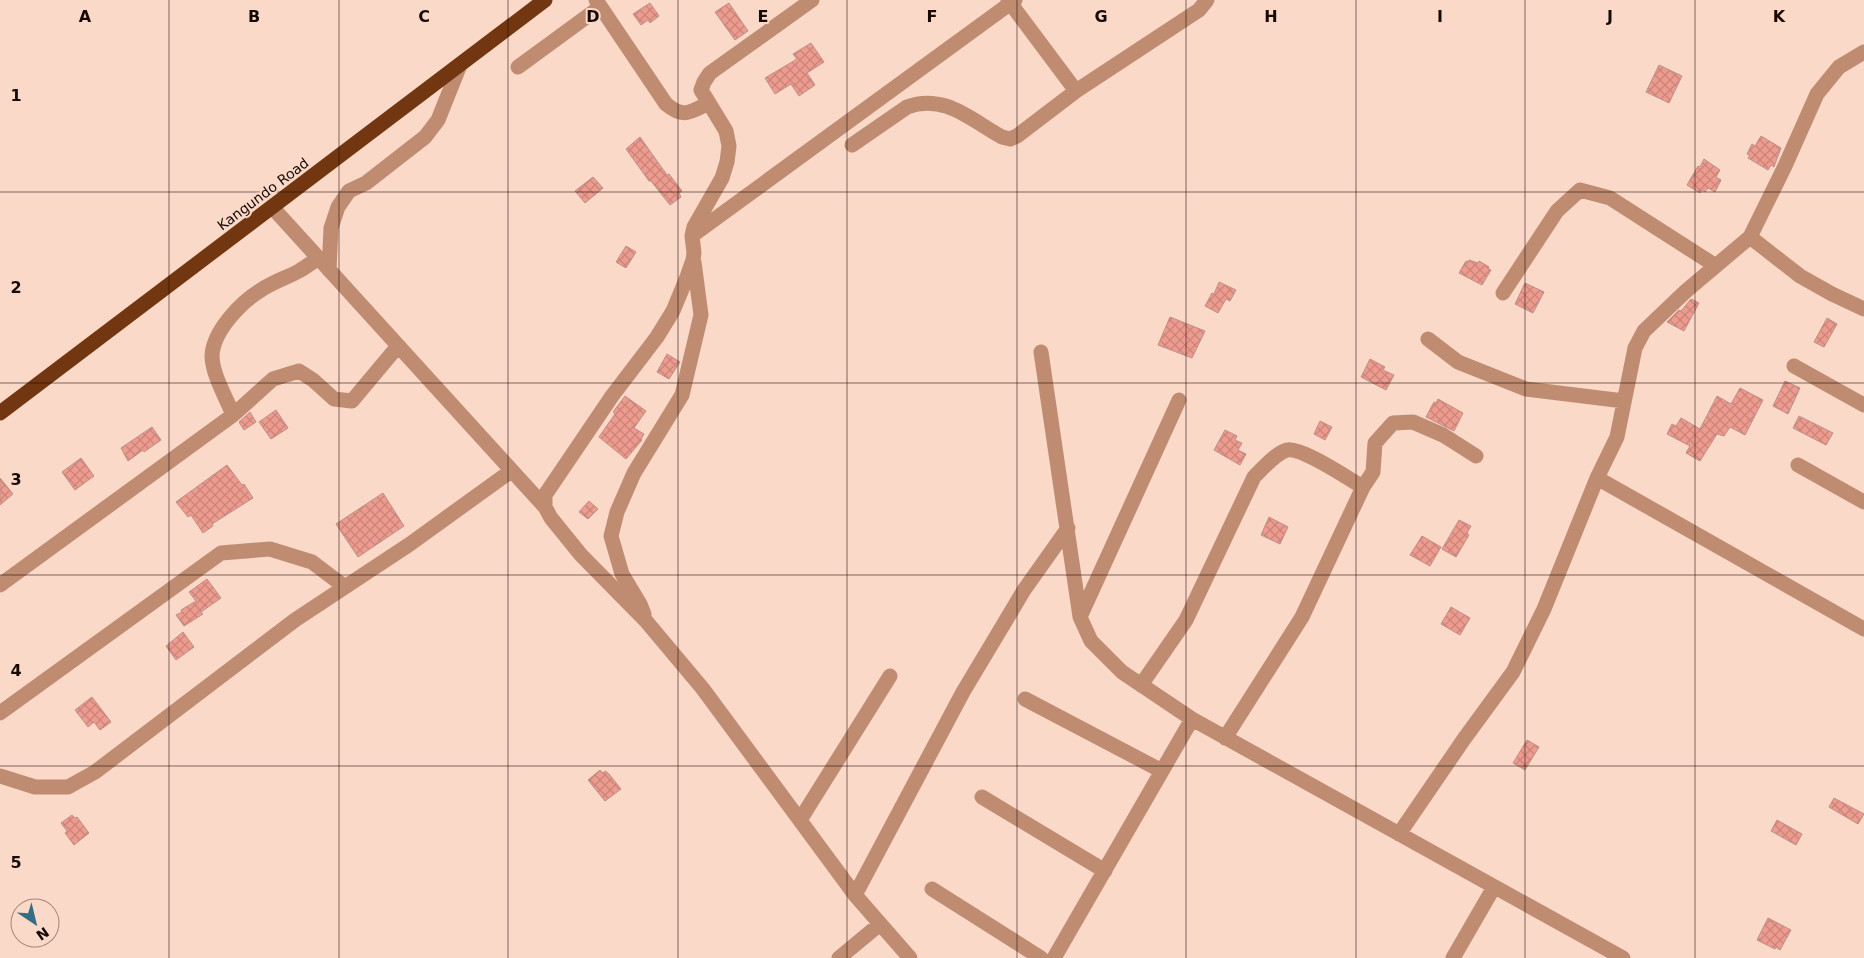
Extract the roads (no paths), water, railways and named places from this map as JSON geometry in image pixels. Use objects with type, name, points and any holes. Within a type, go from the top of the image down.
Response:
[{"type":"highway","name":"Kangundo Road","points":[[0,413],[545,0]]},
{"type":"street","points":[[852,145],[906,107],[917,103],[933,102],[958,110],[1002,137],[1010,139],[1018,136],[1076,91],[1199,10],[1207,0]]},
{"type":"street","points":[[692,236],[1011,1],[1076,91]]},
{"type":"street","points":[[544,507],[545,495],[551,485],[612,396],[644,356],[668,320],[693,260],[692,236],[694,226],[722,178],[729,146],[726,131],[701,90],[704,82],[710,73],[805,2]]},
{"type":"street","points":[[518,67],[598,3],[666,104],[676,112],[688,113],[709,103]]},
{"type":"street","points":[[1399,834],[1464,739],[1513,672],[1544,609],[1597,478],[1617,437],[1635,348],[1644,331],[1686,291],[1750,238],[1817,94],[1839,67],[1864,52]]},
{"type":"street","points":[[329,270],[331,228],[338,207],[349,191],[366,183],[425,137],[438,120],[460,65]]},
{"type":"street","points":[[896,87],[917,103]]},
{"type":"street","points":[[1503,293],[1557,211],[1580,190],[1610,198],[1716,266]]},
{"type":"street","points":[[272,207],[544,507],[581,555],[646,622],[727,721],[855,895],[910,958]]},
{"type":"street","points":[[1750,238],[1800,276],[1864,309]]},
{"type":"street","points":[[233,415],[217,376],[212,356],[217,334],[236,311],[258,291],[279,279],[299,271],[318,258]]},
{"type":"street","points":[[646,622],[640,604],[622,574],[611,536],[616,512],[634,473],[682,395],[701,315],[693,260]]},
{"type":"street","points":[[1428,339],[1458,362],[1526,389],[1624,401]]},
{"type":"street","points":[[0,585],[233,415],[274,379],[299,371],[313,380],[334,399],[352,401],[398,346]]},
{"type":"street","points":[[1041,352],[1080,617],[1091,641],[1122,672],[1192,719],[1623,958]]},
{"type":"street","points":[[1794,366],[1864,405]]},
{"type":"street","points":[[1080,617],[1179,400]]},
{"type":"street","points":[[1225,738],[1302,617],[1363,487],[1373,472],[1375,443],[1392,423],[1414,422],[1442,435],[1476,456]]},
{"type":"street","points":[[1140,685],[1186,620],[1254,477],[1272,460],[1288,450],[1304,452],[1363,487]]},
{"type":"street","points":[[1798,465],[1864,502]]},
{"type":"street","points":[[0,776],[35,787],[68,787],[95,772],[295,620],[410,544],[511,471]]},
{"type":"street","points":[[1597,478],[1864,629]]},
{"type":"street","points":[[855,895],[964,692],[1024,590],[1068,528]]},
{"type":"street","points":[[0,713],[221,553],[270,549],[312,562],[345,587]]},
{"type":"street","points":[[800,820],[890,676]]},
{"type":"street","points":[[1025,699],[1162,771]]},
{"type":"street","points":[[1054,958],[1192,719]]},
{"type":"street","points":[[982,797],[1105,871]]},
{"type":"street","points":[[1455,958],[1494,887]]},
{"type":"street","points":[[932,889],[1042,958]]},
{"type":"street","points":[[839,958],[880,924]]}]
